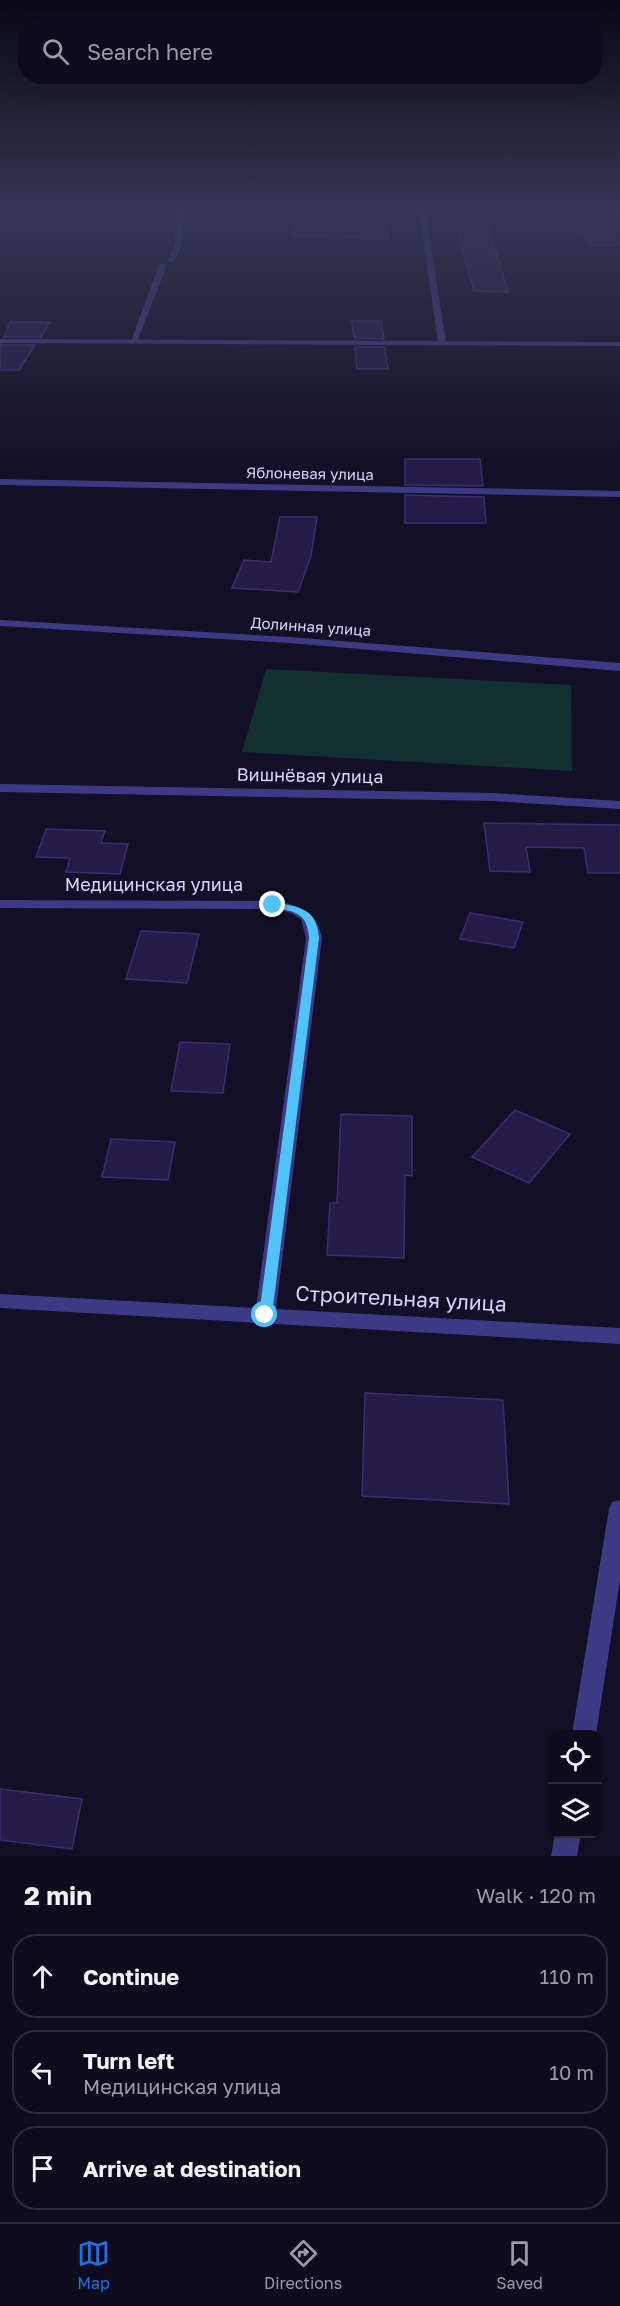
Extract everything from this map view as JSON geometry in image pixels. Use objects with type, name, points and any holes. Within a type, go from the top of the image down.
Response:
[{"type":"street","points":[[133,342],[151,297]]},
{"type":"street","points":[[435,297],[442,342]]},
{"type":"street","points":[[0,341],[620,344]]},
{"type":"street","name":"Яблоневая улица","points":[[0,482],[620,494]]},
{"type":"street","name":"Долинная улица","points":[[0,623],[289,640],[620,667]]},
{"type":"street","name":"Вишнёвая улица","points":[[0,788],[494,797],[620,805]]},
{"type":"street","name":"Медицинская улица","points":[[0,904],[273,905],[295,909],[307,915],[313,926],[314,938],[265,1315]]},
{"type":"street","name":"Строительная улица","points":[[0,1301],[620,1336]]},
{"type":"street","points":[[585,1730],[620,1509]]},
{"type":"street","points":[[564,1856],[567,1838]]},
{"type":"green space","points":[[266,669],[571,685],[572,771],[242,752]]},
{"type":"building","points":[[352,321],[381,321],[384,339],[354,338]]},
{"type":"building","points":[[10,322],[50,322],[41,337],[4,337]]},
{"type":"building","points":[[0,345],[35,345],[19,370],[0,370]]},
{"type":"building","points":[[355,347],[385,347],[388,369],[357,369]]},
{"type":"building","points":[[405,459],[480,459],[483,486],[405,485]]},
{"type":"building","points":[[405,495],[484,497],[486,523],[405,523]]},
{"type":"building","points":[[280,517],[317,517],[311,556],[298,592],[232,588],[244,560],[271,562]]},
{"type":"building","points":[[484,823],[620,825],[620,873],[588,873],[584,848],[526,847],[530,872],[490,871]]},
{"type":"building","points":[[46,829],[105,831],[101,843],[128,844],[120,874],[66,872],[70,858],[36,857]]},
{"type":"building","points":[[470,913],[523,922],[514,948],[460,939]]},
{"type":"building","points":[[141,931],[199,934],[187,983],[126,979]]},
{"type":"building","points":[[180,1042],[230,1044],[223,1093],[171,1091]]},
{"type":"building","points":[[515,1110],[570,1134],[529,1183],[472,1157]]},
{"type":"building","points":[[341,1114],[412,1116],[412,1176],[405,1175],[404,1258],[327,1255],[330,1203],[337,1203]]},
{"type":"building","points":[[111,1139],[175,1142],[168,1180],[102,1177]]},
{"type":"building","points":[[365,1393],[503,1400],[509,1504],[362,1496]]},
{"type":"building","points":[[0,1789],[82,1799],[72,1849],[0,1840]]},
{"type":"route","points":[[265,1315],[314,938],[313,926],[307,915],[295,909],[273,905]]}]
